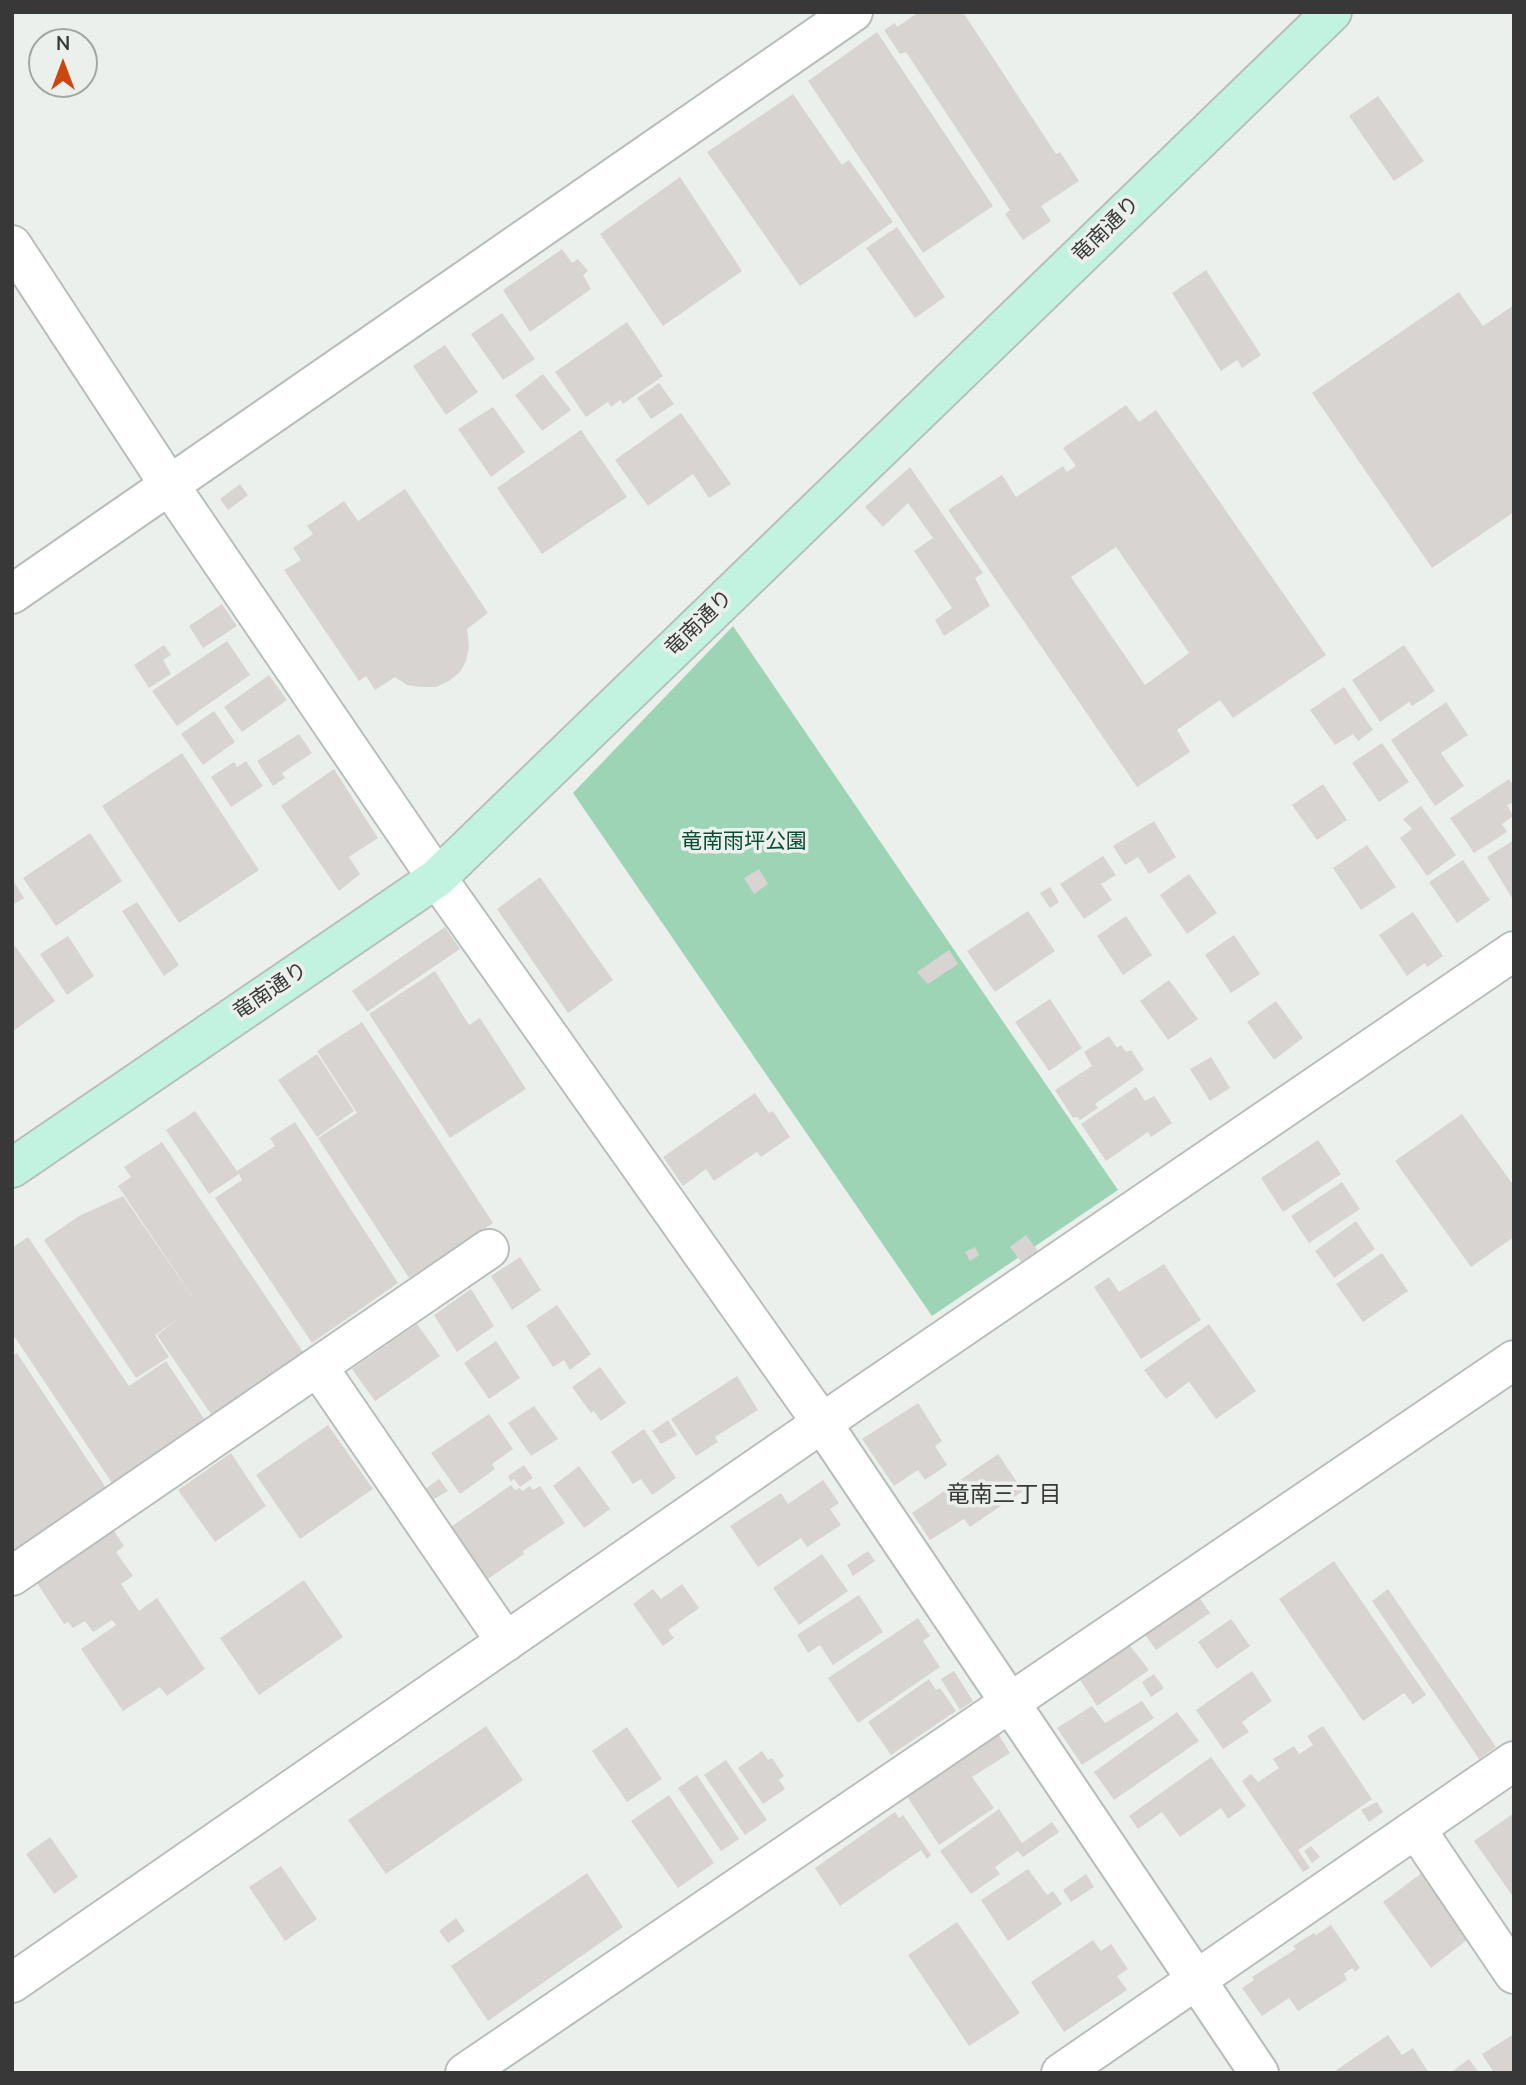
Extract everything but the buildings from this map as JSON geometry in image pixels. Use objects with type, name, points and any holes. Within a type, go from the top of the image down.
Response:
[{"type":"street","points":[[12,594],[853,12]]},
{"type":"street","name":"竜南通り","points":[[12,1168],[437,878],[1332,12]]},
{"type":"street","points":[[12,245],[170,486],[437,878],[822,1423],[1259,2073]]},
{"type":"street","points":[[12,1983],[822,1423],[1514,951]]},
{"type":"street","points":[[12,1576],[489,1250]]},
{"type":"street","points":[[465,2073],[1514,1360]]},
{"type":"street","points":[[318,1367],[506,1642]]},
{"type":"street","points":[[1061,2073],[1514,1761]]},
{"type":"street","points":[[1416,1829],[1514,1974]]},
{"type":"green space","name":"竜南雨坪公園","points":[[733,626],[1118,1190],[932,1316],[573,793]]},
{"type":"district","name":"竜南三丁目","points":[[1004,1496]]}]
